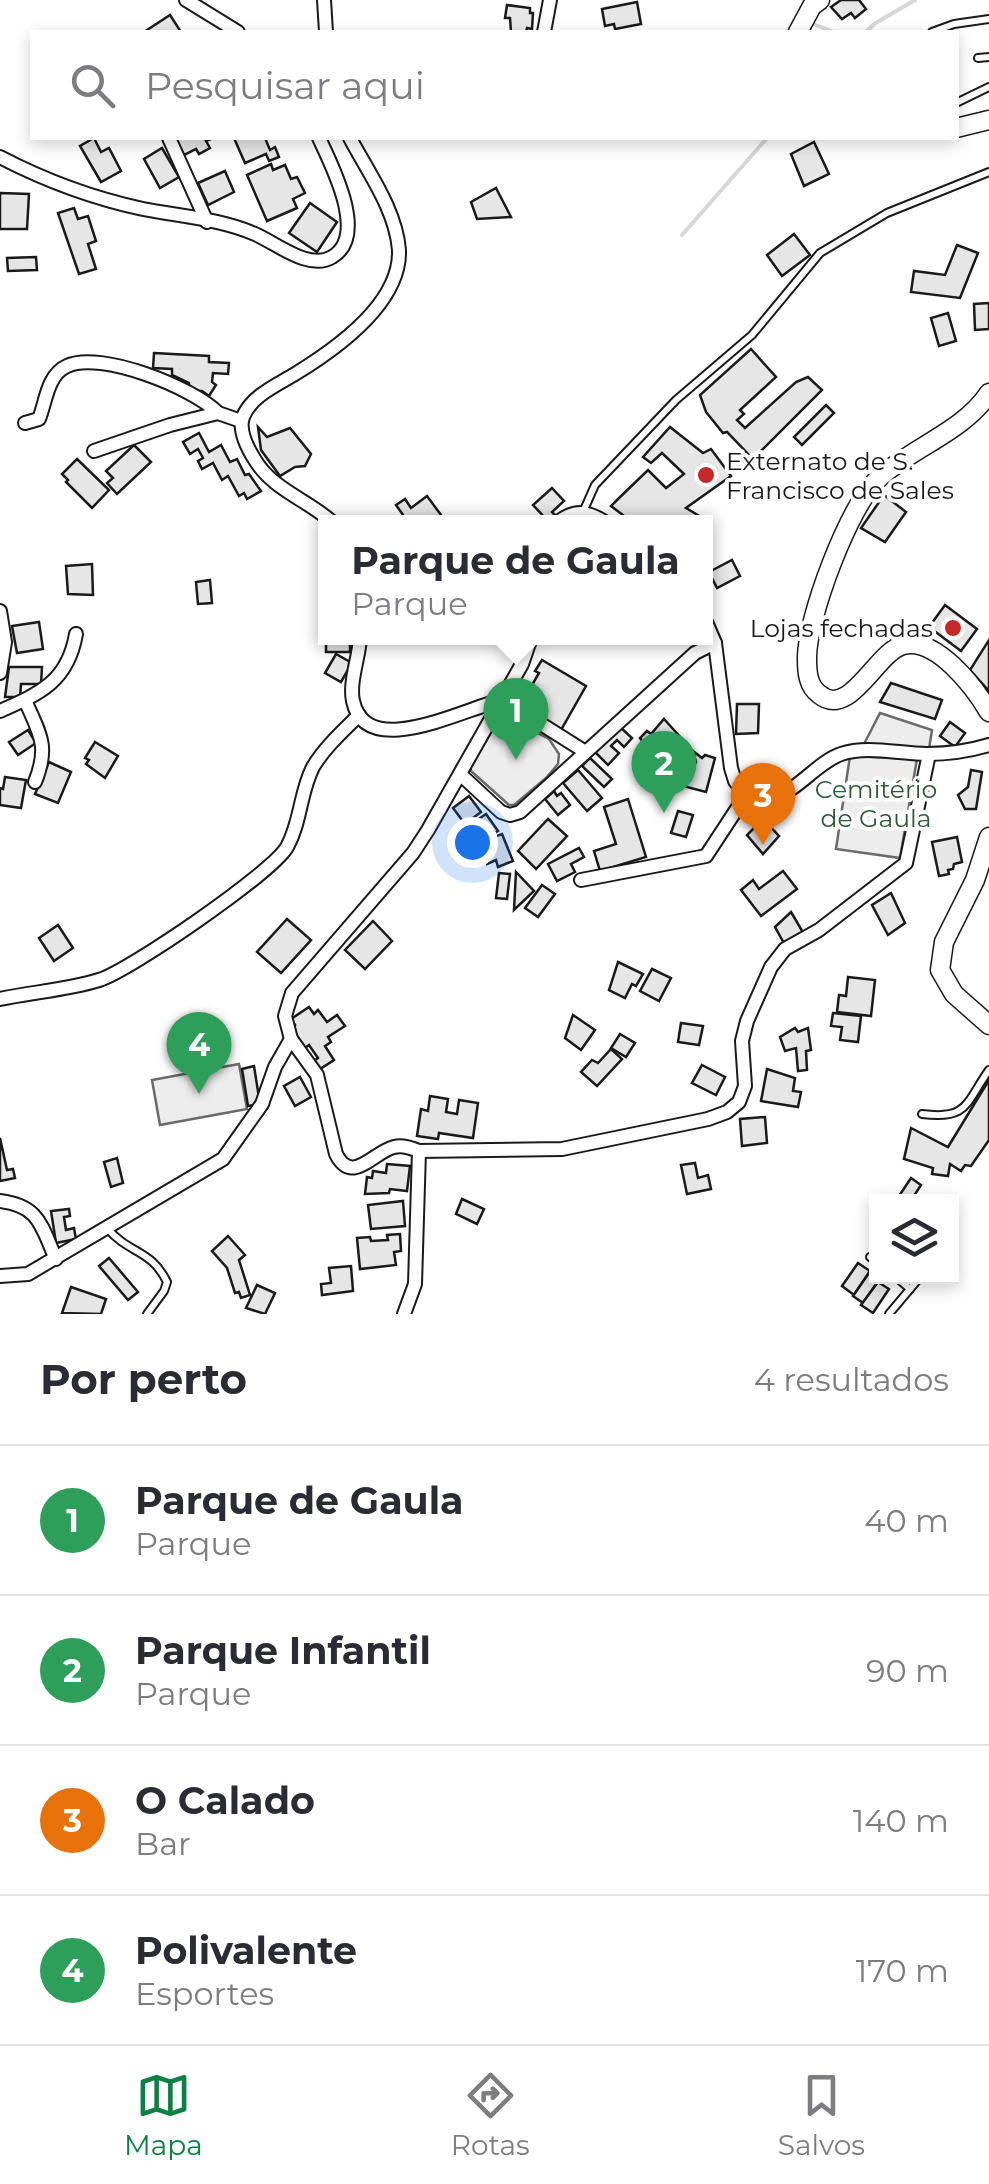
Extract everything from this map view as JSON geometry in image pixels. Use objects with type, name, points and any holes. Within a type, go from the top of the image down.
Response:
[{"type":"main road","points":[[799,30],[820,0]]},
{"type":"main road","points":[[959,127],[989,120]]},
{"type":"main road","points":[[989,393],[964,418],[879,477],[866,495],[815,607],[806,663],[811,686],[821,697],[832,700],[845,697],[894,649],[916,644],[927,647],[952,666],[989,712]]},
{"type":"main road","points":[[989,837],[976,880],[944,942],[940,970],[954,994],[989,1024]]},
{"type":"street","points":[[186,0],[235,30]]},
{"type":"street","points":[[324,0],[326,30]]},
{"type":"street","points":[[544,30],[550,0]]},
{"type":"street","points":[[169,140],[207,222]]},
{"type":"street","points":[[0,158],[46,181],[104,200],[250,231],[315,261],[330,259],[346,238],[347,224],[342,187],[320,140]]},
{"type":"street","points":[[322,515],[270,479],[250,452],[241,421],[263,393],[336,348],[388,293],[397,274],[396,227],[351,140]]},
{"type":"street","points":[[24,423],[39,420],[50,387],[64,366],[83,361],[99,362],[172,384],[210,404],[218,413],[241,421]]},
{"type":"street","points":[[94,451],[218,413]]},
{"type":"street","points":[[569,515],[590,515]]},
{"type":"street","points":[[0,611],[5,642],[0,673]]},
{"type":"street","points":[[0,711],[25,700],[64,671],[70,663],[76,634]]},
{"type":"street","points":[[713,638],[731,768],[746,795],[766,800],[780,796],[840,754],[929,754],[989,746]]},
{"type":"street","points":[[359,645],[352,697],[359,715],[382,728],[400,730],[503,700],[584,751]]},
{"type":"street","points":[[528,645],[503,700],[413,853],[292,993],[285,1016],[291,1038],[317,1075],[336,1154],[345,1167],[361,1167],[388,1148],[400,1146],[420,1151],[562,1149],[708,1120],[727,1112],[739,1102],[744,1086],[744,1031],[772,967],[785,949],[819,930],[906,863],[929,754]]},
{"type":"street","points":[[460,774],[501,812],[510,815],[529,806],[584,751],[695,653],[711,645]]},
{"type":"street","points":[[25,700],[42,738],[42,765],[35,782]]},
{"type":"street","points":[[0,998],[101,980],[265,872],[285,851],[298,824],[312,770],[325,750],[359,715]]},
{"type":"street","points":[[581,880],[706,856],[746,795]]},
{"type":"street","points":[[0,1276],[28,1274],[224,1159],[262,1104],[291,1038]]},
{"type":"street","points":[[404,1314],[415,1284],[420,1151]]},
{"type":"street","points":[[0,1201],[27,1208],[37,1216],[56,1259]]},
{"type":"lane","points":[[938,30],[989,19]]},
{"type":"lane","points":[[978,58],[989,57]]},
{"type":"lane","points":[[959,103],[989,88]]},
{"type":"lane","points":[[583,512],[594,485],[689,388],[752,334],[820,253],[887,213],[989,172]]},
{"type":"lane","points":[[922,1114],[948,1118],[960,1111],[989,1070]]},
{"type":"lane","points":[[107,1228],[127,1246],[154,1260],[162,1272],[164,1291],[147,1314]]},
{"type":"lane","points":[[904,1284],[910,1289]]},
{"type":"lane","points":[[889,1314],[914,1284]]},
{"type":"shaded area","points":[[880,713],[932,730],[929,749],[863,746]]},
{"type":"shaded area","points":[[503,715],[549,739],[559,754],[558,764],[546,778],[514,805],[509,805],[471,771],[470,764],[498,717]]},
{"type":"shaded area","name":"Cemitério de Gaula","points":[[850,756],[917,759],[900,858],[836,849]]},
{"type":"shaded area","points":[[239,1064],[247,1109],[160,1125],[152,1080]]},
{"type":"building","points":[[841,0],[859,0],[866,9],[855,18],[851,13],[842,19],[831,7]]},
{"type":"building","points":[[637,2],[641,24],[615,29],[614,24],[605,26],[602,9]]},
{"type":"building","points":[[507,5],[530,8],[532,29],[511,30],[510,18],[505,18]]},
{"type":"building","points":[[170,15],[180,30],[147,30]]},
{"type":"building","points":[[95,140],[101,152],[109,148],[121,171],[101,182],[80,146]]},
{"type":"building","points":[[175,140],[208,140],[210,148],[184,155]]},
{"type":"building","points":[[235,140],[266,140],[279,157],[269,161],[266,154],[245,163]]},
{"type":"building","points":[[814,142],[829,174],[804,186],[791,154]]},
{"type":"building","points":[[162,148],[179,177],[160,188],[144,159]]},
{"type":"building","points":[[271,164],[273,170],[285,165],[291,179],[297,177],[305,193],[293,199],[297,208],[267,221],[247,175]]},
{"type":"building","points":[[225,171],[234,192],[208,205],[198,183]]},
{"type":"building","points":[[496,188],[511,217],[477,219],[471,202]]},
{"type":"building","points":[[0,193],[29,194],[27,229],[0,229]]},
{"type":"building","points":[[310,203],[337,222],[317,252],[289,233]]},
{"type":"building","points":[[74,208],[78,219],[88,216],[96,241],[88,244],[96,269],[79,274],[58,213]]},
{"type":"building","points":[[794,234],[810,255],[782,276],[767,255]]},
{"type":"building","points":[[957,245],[978,253],[960,298],[911,292],[914,271],[945,275]]},
{"type":"building","points":[[36,257],[37,270],[8,271],[7,258]]},
{"type":"building","points":[[989,303],[989,329],[975,330],[974,304]]},
{"type":"building","points":[[948,313],[956,341],[939,346],[931,318]]},
{"type":"building","points":[[751,349],[776,377],[740,410],[744,414],[737,420],[745,428],[796,382],[808,377],[822,390],[753,459],[727,432],[723,433],[706,412],[700,395]]},
{"type":"building","points":[[154,353],[209,356],[209,362],[229,363],[228,374],[213,373],[212,382],[216,385],[209,396],[202,391],[189,391],[189,383],[172,375],[172,369],[153,368]]},
{"type":"building","points":[[826,405],[834,413],[802,445],[794,437]]},
{"type":"building","points":[[258,427],[267,437],[290,428],[311,454],[305,466],[280,476],[261,450]]},
{"type":"building","name":"Externato de S. Francisco de Sales","points":[[670,427],[703,453],[711,449],[731,476],[686,508],[698,515],[623,515],[611,506],[648,470],[666,488],[684,474],[662,453],[651,463],[643,457]]},
{"type":"building","points":[[199,433],[209,452],[221,445],[230,462],[237,459],[245,475],[249,474],[261,491],[247,499],[244,493],[239,496],[228,476],[222,480],[213,463],[202,469],[198,461],[203,458],[198,449],[190,454],[183,442]]},
{"type":"building","points":[[134,445],[151,462],[117,494],[107,483],[113,478],[106,471]]},
{"type":"building","points":[[77,459],[109,490],[92,508],[62,474]]},
{"type":"building","points":[[552,488],[564,501],[552,512],[555,515],[542,515],[533,505]]},
{"type":"building","points":[[884,495],[906,512],[885,542],[861,528]]},
{"type":"building","points":[[427,496],[441,515],[403,515],[396,505],[405,499],[411,508]]},
{"type":"building","points":[[732,560],[740,576],[717,588],[713,570]]},
{"type":"building","points":[[92,564],[93,595],[68,594],[66,566]]},
{"type":"building","points":[[210,580],[212,603],[198,604],[196,582]]},
{"type":"building","name":"Lojas fechadas","points":[[945,605],[977,629],[961,651],[929,627]]},
{"type":"building","points":[[39,622],[43,649],[17,653],[12,626]]},
{"type":"building","points":[[989,640],[989,691],[970,670]]},
{"type":"building","points":[[326,645],[350,645],[350,652],[326,652]]},
{"type":"building","points":[[336,654],[352,663],[341,682],[325,673]]},
{"type":"building","points":[[542,660],[586,686],[561,730],[526,703],[525,697]]},
{"type":"building","points":[[9,667],[42,667],[41,684],[21,684],[20,697],[5,697]]},
{"type":"building","points":[[891,683],[942,700],[935,719],[880,702]]},
{"type":"building","points":[[737,704],[759,704],[758,733],[736,734]]},
{"type":"building","points":[[664,719],[693,751],[696,762],[684,779],[669,784],[650,780],[638,757],[643,742],[640,738],[647,731],[651,734]]},
{"type":"building","points":[[950,722],[965,733],[955,747],[940,736]]},
{"type":"building","points":[[619,726],[632,738],[624,747],[617,740],[611,746],[619,753],[608,765],[594,751]]},
{"type":"building","points":[[28,730],[36,743],[18,755],[9,742]]},
{"type":"building","points":[[95,742],[118,756],[105,778],[86,764],[89,760],[85,758]]},
{"type":"building","points":[[693,751],[702,758],[715,758],[706,792],[683,786],[696,762]]},
{"type":"building","points":[[590,758],[612,779],[604,787],[582,766]]},
{"type":"building","points":[[49,762],[71,772],[58,803],[35,794]]},
{"type":"building","points":[[578,770],[602,798],[587,811],[563,783]]},
{"type":"building","points":[[971,770],[982,772],[976,809],[965,809],[958,795],[968,787]]},
{"type":"building","points":[[5,777],[26,780],[21,808],[0,805]]},
{"type":"building","points":[[554,791],[557,796],[561,793],[570,805],[558,815],[545,799]]},
{"type":"building","points":[[469,796],[481,812],[465,824],[453,808]]},
{"type":"building","points":[[628,799],[646,857],[600,871],[594,851],[616,844],[604,807]]},
{"type":"building","points":[[678,811],[693,815],[686,837],[671,833]]},
{"type":"building","points":[[486,814],[498,831],[484,840],[473,823]]},
{"type":"building","points":[[548,819],[567,836],[536,869],[518,851]]},
{"type":"building","points":[[763,819],[779,836],[763,854],[747,835]]},
{"type":"building","points":[[502,834],[513,861],[498,867],[496,860],[487,864],[481,847]]},
{"type":"building","points":[[957,837],[962,862],[954,864],[949,874],[939,876],[932,842]]},
{"type":"building","points":[[579,848],[584,857],[571,864],[575,872],[557,881],[548,864]]},
{"type":"building","points":[[783,871],[797,889],[761,916],[741,890],[753,880],[759,889]]},
{"type":"building","points":[[516,872],[534,891],[514,910]]},
{"type":"building","points":[[499,873],[510,874],[507,899],[496,898]]},
{"type":"building","points":[[542,885],[555,894],[538,917],[525,908]]},
{"type":"building","points":[[891,893],[905,923],[888,935],[872,905]]},
{"type":"building","points":[[791,912],[804,934],[785,945],[775,927]]},
{"type":"building","points":[[287,919],[311,940],[281,973],[257,952]]},
{"type":"building","points":[[373,921],[392,941],[365,969],[345,950]]},
{"type":"building","points":[[58,925],[73,948],[54,961],[39,938]]},
{"type":"building","points":[[618,962],[643,974],[625,998],[609,990]]},
{"type":"building","points":[[652,969],[671,978],[659,1001],[640,991]]},
{"type":"building","points":[[848,977],[875,980],[871,1016],[837,1012],[839,995],[846,996]]},
{"type":"building","points":[[309,1007],[314,1014],[318,1010],[327,1022],[337,1015],[345,1026],[328,1037],[331,1042],[325,1046],[334,1060],[320,1069],[309,1045],[305,1048],[291,1028],[295,1025],[291,1019]]},
{"type":"building","points":[[833,1013],[861,1016],[858,1042],[840,1040],[842,1027],[831,1026]]},
{"type":"building","points":[[573,1015],[595,1030],[581,1050],[565,1038]]},
{"type":"building","points":[[681,1023],[703,1026],[699,1045],[678,1042]]},
{"type":"building","points":[[795,1028],[798,1032],[808,1028],[811,1050],[806,1051],[807,1070],[798,1071],[796,1048],[785,1051],[780,1037]]},
{"type":"building","points":[[620,1034],[635,1043],[626,1057],[611,1048]]},
{"type":"building","points":[[611,1049],[622,1059],[597,1086],[581,1072],[592,1060],[598,1063]]},
{"type":"building","points":[[702,1065],[725,1077],[716,1095],[692,1083]]},
{"type":"building","points":[[254,1066],[260,1104],[248,1106],[242,1069]]},
{"type":"building","points":[[767,1069],[795,1078],[793,1091],[801,1092],[798,1107],[761,1101]]},
{"type":"building","points":[[300,1077],[311,1097],[295,1106],[284,1086]]},
{"type":"building","points":[[989,1080],[989,1140],[971,1166],[965,1165],[961,1171],[950,1164],[948,1176],[932,1174],[933,1168],[904,1159],[911,1128],[948,1147]]},
{"type":"building","points":[[430,1096],[448,1099],[446,1112],[457,1114],[459,1100],[478,1103],[473,1138],[439,1133],[438,1139],[417,1136],[421,1109],[428,1111]]},
{"type":"building","points":[[765,1117],[767,1143],[742,1146],[740,1119]]},
{"type":"building","points":[[0,1138],[7,1170],[13,1169],[15,1178],[0,1181]]},
{"type":"building","points":[[117,1158],[123,1183],[111,1187],[104,1162]]},
{"type":"building","points":[[695,1163],[698,1178],[708,1175],[711,1189],[687,1194],[681,1165]]},
{"type":"building","points":[[387,1164],[410,1166],[407,1191],[390,1189],[389,1193],[365,1194],[367,1177],[372,1178],[373,1171],[386,1173]]},
{"type":"building","points":[[911,1178],[921,1185],[915,1194],[900,1194]]},
{"type":"building","points":[[462,1199],[484,1209],[477,1224],[456,1214]]},
{"type":"building","points":[[403,1201],[405,1226],[371,1229],[368,1205]]},
{"type":"building","points":[[69,1209],[70,1216],[64,1217],[66,1230],[74,1228],[76,1239],[56,1243],[51,1211]]},
{"type":"building","points":[[400,1234],[401,1251],[394,1252],[396,1265],[360,1269],[357,1238],[388,1240],[387,1235]]},
{"type":"building","points":[[228,1236],[245,1255],[239,1260],[250,1295],[241,1298],[239,1292],[235,1293],[227,1268],[212,1251]]},
{"type":"building","points":[[109,1258],[138,1292],[128,1300],[99,1266]]},
{"type":"building","points":[[858,1263],[869,1270],[854,1295],[842,1286]]},
{"type":"building","points":[[351,1266],[353,1291],[322,1295],[321,1284],[331,1283],[329,1268]]},
{"type":"building","points":[[869,1273],[869,1284],[876,1284],[863,1303],[853,1296]]},
{"type":"building","points":[[877,1284],[889,1289],[873,1313],[861,1305]]},
{"type":"building","points":[[257,1285],[275,1293],[265,1314],[246,1308]]},
{"type":"building","points":[[71,1287],[106,1299],[101,1314],[62,1313]]},
{"type":"waterway","points":[[868,30],[915,0]]},
{"type":"waterway","points":[[813,24],[829,30]]},
{"type":"waterway","points":[[682,235],[765,140]]},
{"type":"place","name":"Externato de S. Francisco de Sales","points":[[706,475]]},
{"type":"place","name":"Lojas fechadas","points":[[953,628]]},
{"type":"place","name":"Parque de Gaula","points":[[516,760]]},
{"type":"place","name":"Parque Infantil","points":[[664,813]]},
{"type":"place","name":"O Calado","points":[[763,845]]},
{"type":"place","name":"Polivalente","points":[[199,1094]]}]
